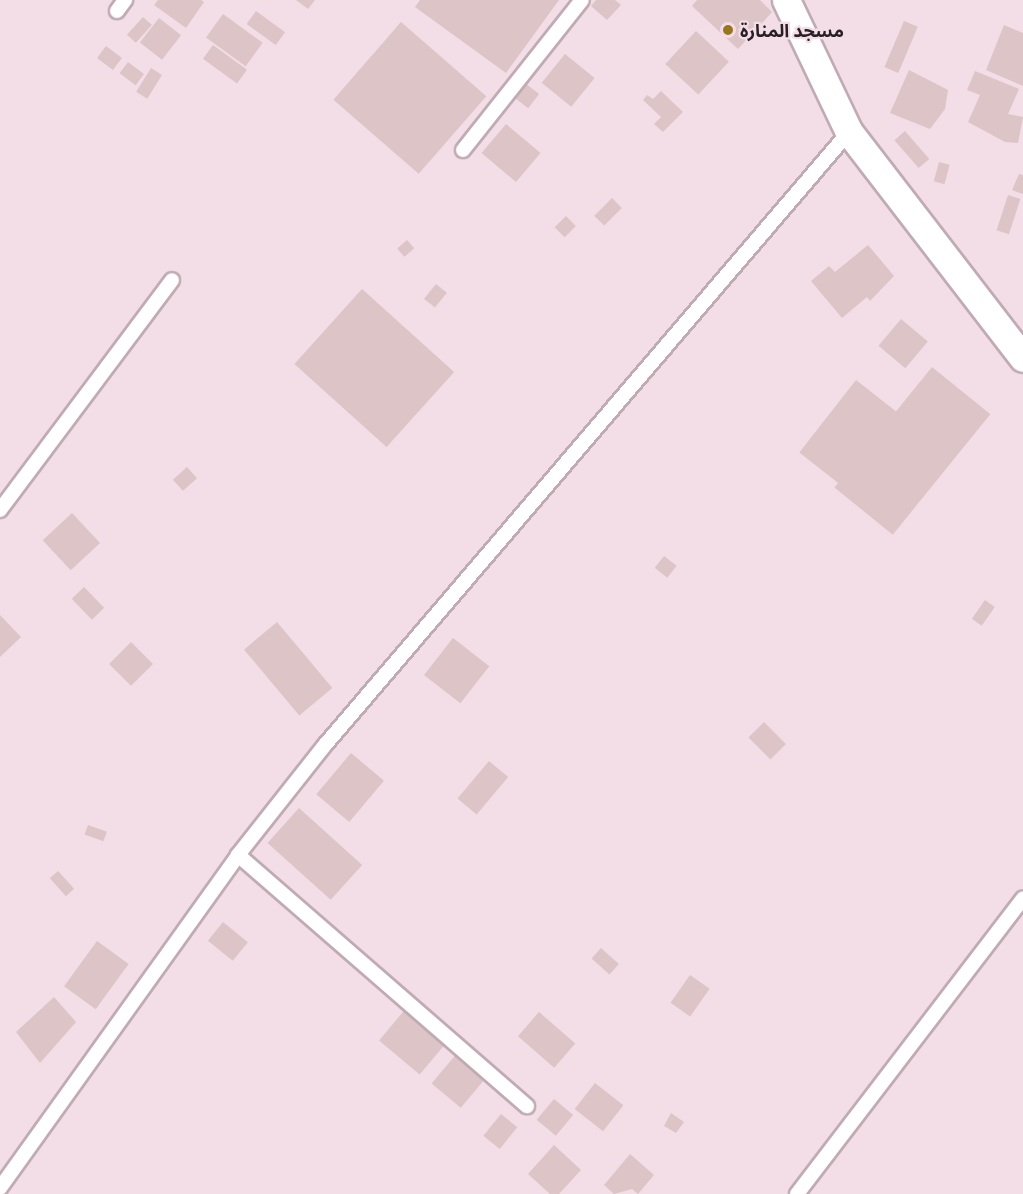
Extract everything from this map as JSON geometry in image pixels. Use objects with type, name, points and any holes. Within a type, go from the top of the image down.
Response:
[{"type":"street","points":[[786,0],[849,132],[1023,358]]},
{"type":"lane","points":[[463,150],[582,0]]},
{"type":"lane","points":[[0,1188],[238,855],[422,630],[849,132]]},
{"type":"lane","points":[[0,510],[172,280]]},
{"type":"lane","points":[[238,855],[527,1106]]},
{"type":"lane","points":[[797,1194],[1023,898]]},
{"type":"building","points":[[158,0],[201,0],[204,2],[186,28],[154,5]]},
{"type":"building","points":[[296,0],[315,0],[308,9]]},
{"type":"building","points":[[420,0],[559,0],[506,73],[415,7]]},
{"type":"building","points":[[596,0],[615,0],[621,5],[607,20],[591,6]]},
{"type":"building","points":[[697,0],[760,0],[772,12],[738,49],[692,6]]},
{"type":"building","points":[[256,11],[285,32],[276,45],[247,24]]},
{"type":"building","points":[[223,14],[263,43],[246,66],[206,37]]},
{"type":"building","points":[[143,17],[152,25],[136,43],[127,35]]},
{"type":"building","points":[[159,18],[181,35],[162,60],[140,42]]},
{"type":"building","points":[[904,21],[918,27],[898,73],[884,67]]},
{"type":"building","points":[[401,22],[486,96],[419,174],[333,100]]},
{"type":"building","points":[[1004,25],[1023,33],[1023,86],[986,70]]},
{"type":"building","points":[[696,31],[729,62],[698,95],[665,64]]},
{"type":"building","points":[[213,45],[247,70],[237,83],[203,59]]},
{"type":"building","points":[[106,46],[122,58],[113,70],[97,58]]},
{"type":"building","points":[[565,54],[595,78],[571,107],[542,83]]},
{"type":"building","points":[[128,62],[144,74],[136,85],[120,73]]},
{"type":"building","points":[[151,68],[162,75],[147,99],[136,92]]},
{"type":"building","points":[[909,70],[948,90],[945,109],[930,129],[890,113]]},
{"type":"building","points":[[975,71],[1019,89],[1008,114],[1023,117],[1018,143],[1005,142],[968,122],[980,95],[967,90]]},
{"type":"building","points":[[525,83],[539,94],[528,108],[514,97]]},
{"type":"building","points":[[661,91],[683,112],[663,132],[654,124],[661,117],[643,100],[647,95],[653,99]]},
{"type":"building","points":[[506,124],[540,153],[516,182],[482,153]]},
{"type":"building","points":[[905,131],[929,159],[919,168],[894,140]]},
{"type":"building","points":[[939,162],[950,165],[944,184],[934,181]]},
{"type":"building","points":[[1019,174],[1023,175],[1023,194],[1012,190]]},
{"type":"building","points":[[1008,195],[1020,199],[1009,234],[997,230]]},
{"type":"building","points":[[612,198],[622,208],[604,226],[594,216]]},
{"type":"building","points":[[566,216],[576,226],[565,237],[555,227]]},
{"type":"building","points":[[407,240],[414,248],[404,257],[397,249]]},
{"type":"building","points":[[868,245],[894,276],[870,301],[867,297],[842,318],[811,281],[829,266],[835,272]]},
{"type":"building","points":[[436,284],[447,293],[435,308],[424,299]]},
{"type":"building","points":[[362,289],[454,372],[387,447],[294,364]]},
{"type":"building","points":[[901,319],[928,341],[905,368],[879,346]]},
{"type":"building","points":[[932,367],[990,414],[893,535],[834,487]]},
{"type":"building","points":[[856,380],[896,411],[840,484],[799,452]]},
{"type":"building","points":[[187,467],[197,478],[183,491],[173,480]]},
{"type":"building","points":[[72,513],[100,543],[71,570],[43,540]]},
{"type":"building","points":[[664,556],[677,566],[667,578],[655,568]]},
{"type":"building","points":[[84,587],[104,608],[92,620],[72,599]]},
{"type":"building","points":[[985,600],[995,607],[982,626],[972,619]]},
{"type":"building","points":[[0,615],[21,637],[0,657]]},
{"type":"building","points":[[277,622],[332,688],[299,716],[244,650]]},
{"type":"building","points":[[453,638],[489,666],[460,703],[424,675]]},
{"type":"building","points":[[131,642],[153,664],[131,686],[109,664]]},
{"type":"building","points":[[764,722],[786,744],[770,759],[748,738]]},
{"type":"building","points":[[351,753],[384,781],[349,822],[316,794]]},
{"type":"building","points":[[489,761],[508,777],[477,815],[458,799]]},
{"type":"building","points":[[299,808],[362,865],[331,900],[268,843]]},
{"type":"building","points":[[88,825],[107,832],[103,841],[85,834]]},
{"type":"building","points":[[58,871],[74,889],[66,896],[50,878]]},
{"type":"building","points":[[223,922],[248,942],[233,961],[208,941]]},
{"type":"building","points":[[97,941],[129,964],[96,1009],[64,986]]},
{"type":"building","points":[[601,948],[619,964],[609,974],[592,958]]},
{"type":"building","points":[[690,975],[710,989],[690,1017],[670,1003]]},
{"type":"building","points":[[54,997],[76,1022],[40,1063],[16,1032]]},
{"type":"building","points":[[408,1006],[449,1040],[420,1075],[379,1040]]},
{"type":"building","points":[[539,1012],[575,1043],[554,1068],[518,1036]]},
{"type":"building","points":[[458,1052],[487,1076],[461,1108],[432,1083]]},
{"type":"building","points":[[595,1083],[623,1105],[603,1131],[575,1109]]},
{"type":"building","points":[[554,1099],[573,1115],[556,1136],[537,1120]]},
{"type":"building","points":[[671,1113],[684,1122],[676,1133],[664,1126]]},
{"type":"building","points":[[501,1114],[517,1127],[500,1149],[483,1136]]},
{"type":"building","points":[[554,1145],[581,1170],[559,1194],[550,1194],[528,1174]]},
{"type":"building","points":[[630,1154],[654,1175],[638,1194],[632,1189],[614,1194],[604,1185]]},
{"type":"place","name":"مسجد المنارة","points":[[728,30]]}]
